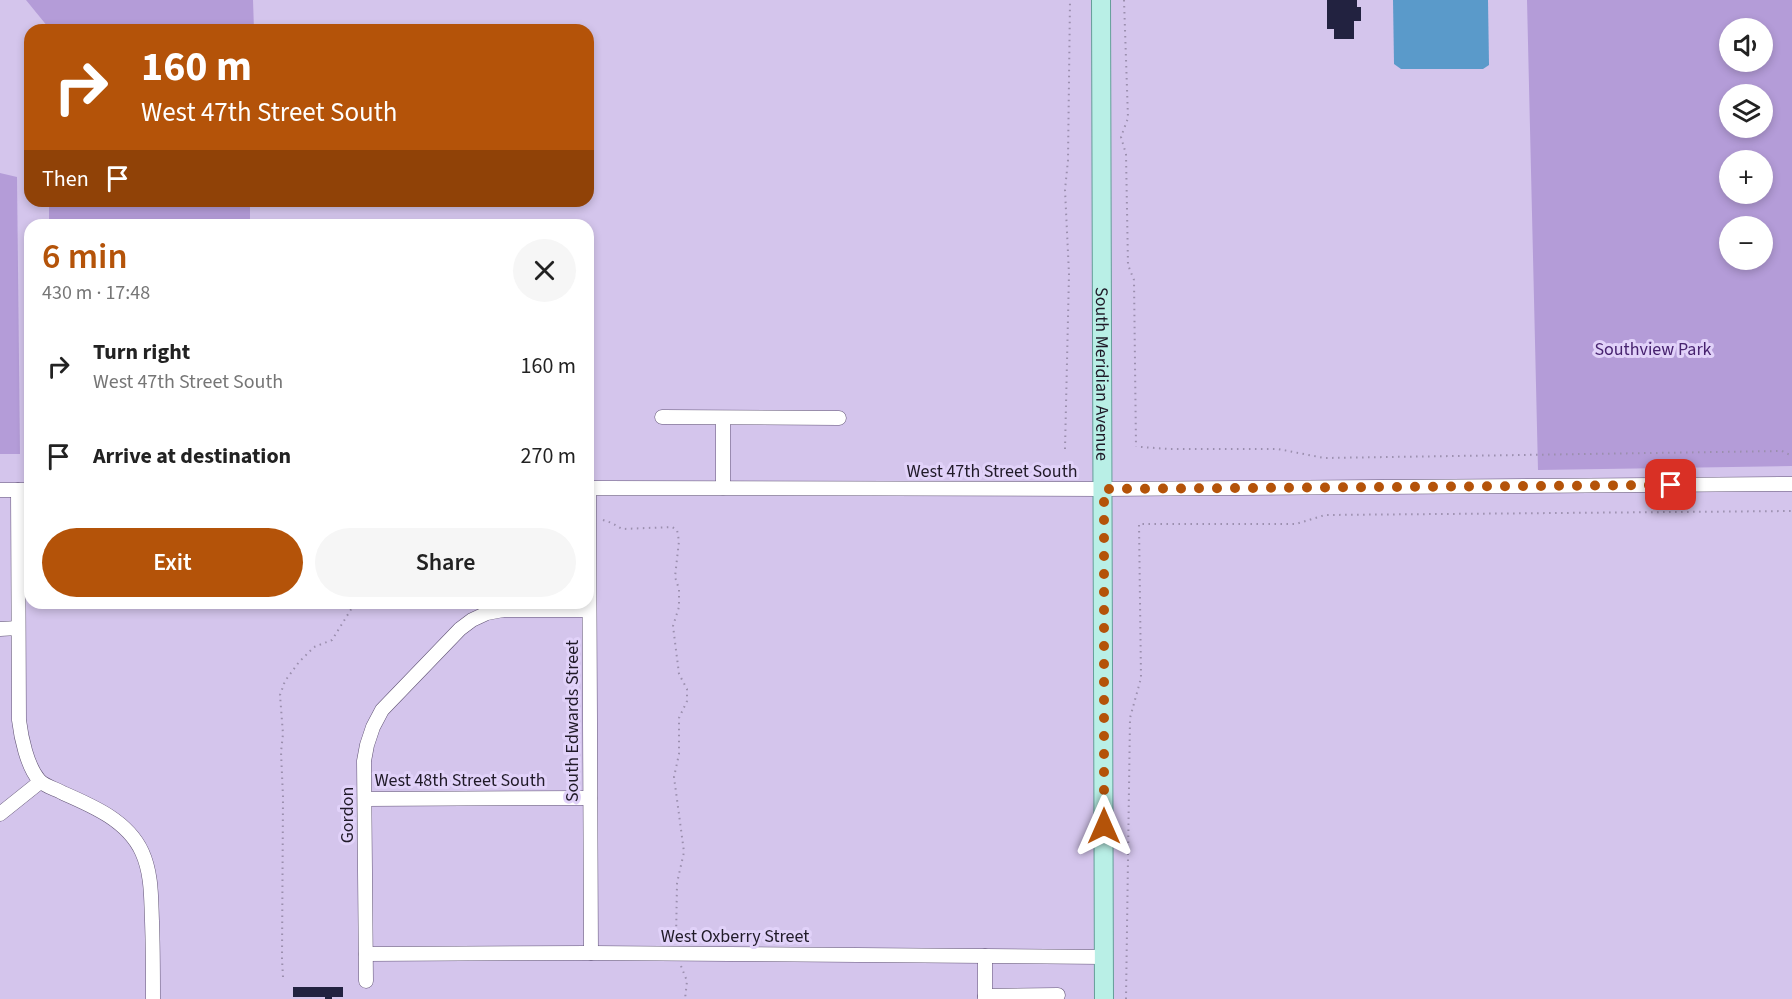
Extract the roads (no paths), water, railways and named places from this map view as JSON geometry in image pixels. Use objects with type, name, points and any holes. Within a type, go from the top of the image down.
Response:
[{"type":"main road","name":"South Meridian Avenue","points":[[1101,0],[1104,999]]},
{"type":"street","points":[[662,417],[839,418]]},
{"type":"street","points":[[723,418],[723,488]]},
{"type":"street","name":"West 47th Street South","points":[[594,488],[1104,489],[1792,484]]},
{"type":"street","points":[[0,490],[24,490],[18,628],[20,733],[31,766],[40,782],[73,797],[120,824],[132,835],[143,853],[151,890],[153,999]]},
{"type":"street","name":"Gordon","points":[[366,981],[364,760],[373,727],[382,710],[460,629],[472,620],[487,613],[502,610],[589,610]]},
{"type":"street","name":"South Edwards Street","points":[[589,610],[591,953]]},
{"type":"street","points":[[0,629],[18,628]]},
{"type":"street","points":[[0,814],[40,782]]},
{"type":"street","name":"West 48th Street South","points":[[365,799],[590,798]]},
{"type":"street","name":"West Oxberry Street","points":[[366,954],[679,953],[1104,957]]},
{"type":"street","points":[[985,956],[985,998],[1058,995]]},
{"type":"water","points":[[1393,0],[1488,0],[1489,65],[1483,69],[1401,69],[1394,64]]},
{"type":"park label","name":"Southview Park","points":[[1653,349]]}]
